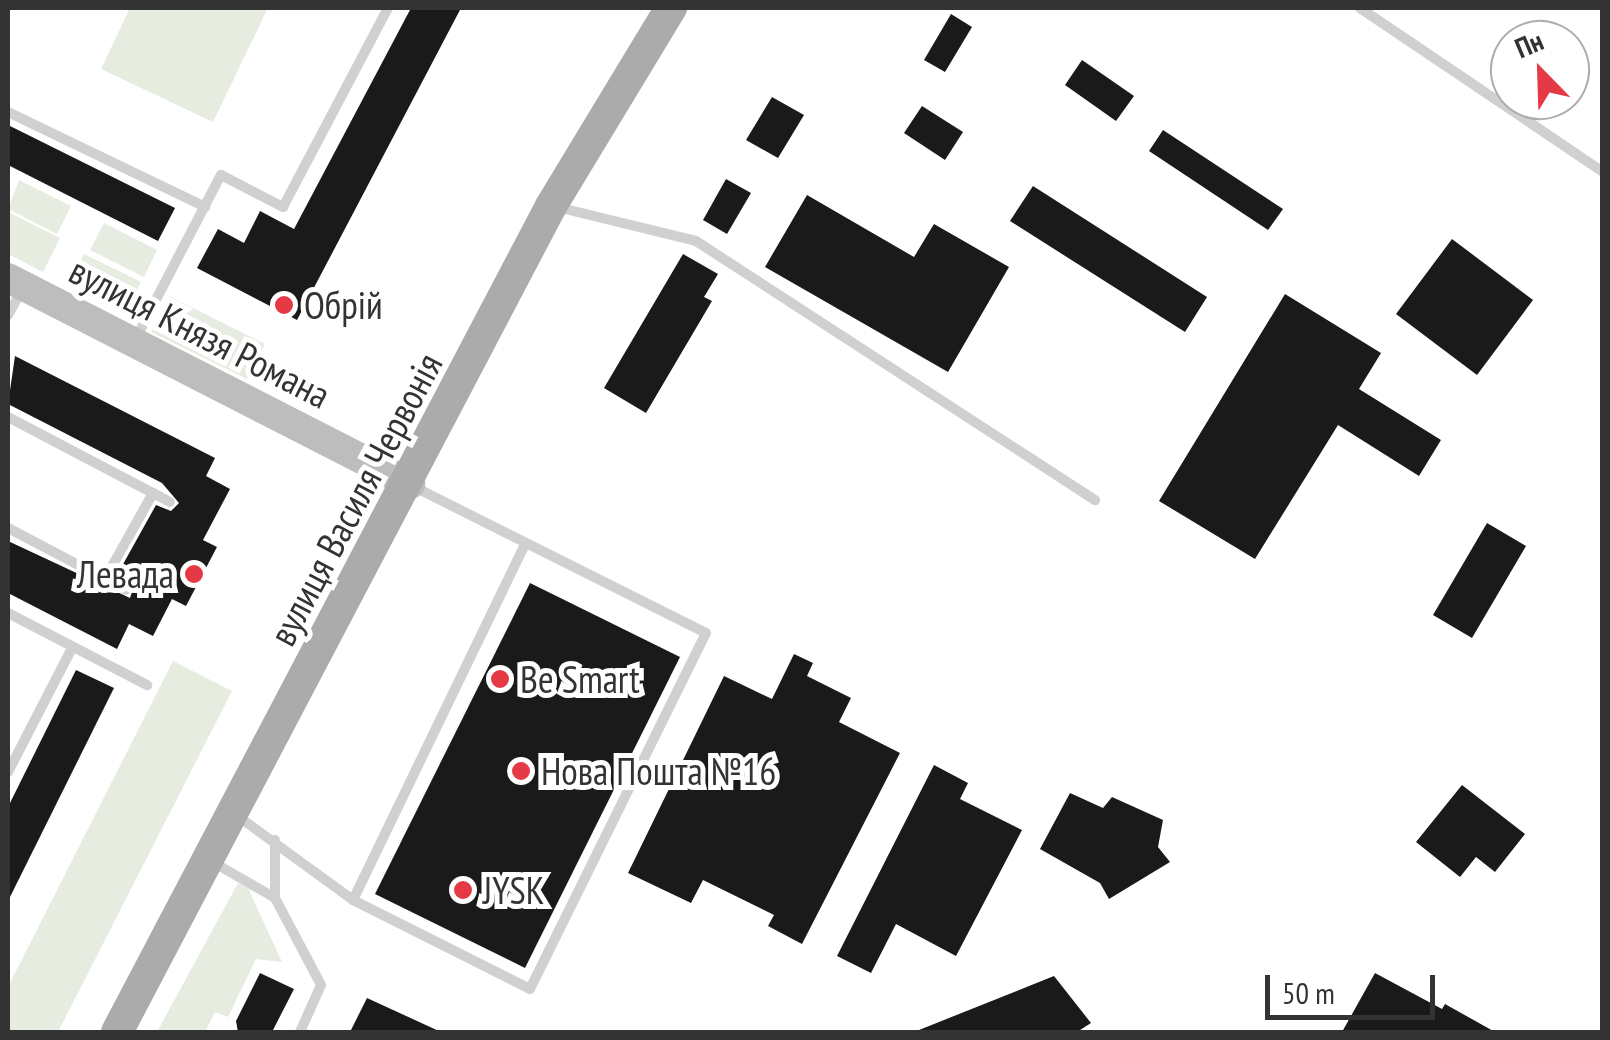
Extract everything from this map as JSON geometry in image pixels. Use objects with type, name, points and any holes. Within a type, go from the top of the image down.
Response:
[{"type":"main road","name":"вулиця Василя Червонія","points":[[117,1032],[230,810],[410,484],[551,206],[671,8]]},
{"type":"street","name":"вулиця Князя Романа","points":[[16,282],[410,484]]},
{"type":"lane","points":[[133,342],[221,175],[283,207],[388,8]]},
{"type":"lane","points":[[1360,8],[1602,171]]},
{"type":"lane","points":[[8,112],[205,207]]},
{"type":"lane","points":[[551,206],[696,241],[1095,500]]},
{"type":"lane","points":[[8,316],[16,282]]},
{"type":"lane","points":[[8,417],[170,502]]},
{"type":"lane","points":[[230,810],[353,900],[530,989],[706,633],[524,547],[410,484]]},
{"type":"lane","points":[[106,579],[152,493]]},
{"type":"lane","points":[[8,528],[126,590]]},
{"type":"lane","points":[[353,900],[524,547]]},
{"type":"lane","points":[[8,613],[148,685]]},
{"type":"lane","points":[[8,772],[72,648]]},
{"type":"lane","points":[[275,840],[275,898],[321,985],[300,1032]]},
{"type":"lane","points":[[206,858],[275,898]]},
{"type":"shaded area","points":[[130,8],[268,8],[213,122],[101,69]]},
{"type":"shaded area","points":[[19,180],[71,206],[57,234],[8,209]]},
{"type":"shaded area","points":[[8,212],[60,238],[43,272],[8,254]]},
{"type":"shaded area","points":[[104,223],[157,250],[144,277],[90,250]]},
{"type":"shaded area","points":[[84,254],[141,282],[125,313],[69,285]]},
{"type":"shaded area","points":[[169,296],[265,344],[247,379],[151,332]]},
{"type":"shaded area","points":[[173,661],[232,691],[58,1032],[8,1032],[8,987]]},
{"type":"shaded area","points":[[238,883],[248,888],[282,962],[256,959],[228,1017],[215,1012],[205,1032],[157,1032]]},
{"type":"building","points":[[411,8],[461,8],[297,320],[197,268],[218,229],[244,243],[260,211],[294,229]]},
{"type":"building","points":[[951,14],[972,27],[945,72],[924,60]]},
{"type":"building","points":[[1082,60],[1134,96],[1116,121],[1065,85]]},
{"type":"building","points":[[772,97],[804,115],[778,158],[746,140]]},
{"type":"building","points":[[922,106],[963,132],[945,160],[904,133]]},
{"type":"building","points":[[8,125],[175,208],[158,241],[8,165]]},
{"type":"building","points":[[1163,130],[1283,209],[1268,230],[1149,151]]},
{"type":"building","points":[[726,179],[751,193],[727,234],[703,220]]},
{"type":"building","points":[[1033,186],[1207,297],[1185,332],[1010,221]]},
{"type":"building","points":[[807,195],[914,257],[934,224],[1009,267],[948,372],[765,267]]},
{"type":"building","points":[[1452,239],[1533,300],[1477,375],[1396,314]]},
{"type":"building","points":[[683,254],[718,274],[704,297],[712,301],[646,413],[604,388]]},
{"type":"building","points":[[1285,294],[1381,353],[1359,389],[1441,440],[1419,476],[1338,425],[1255,559],[1159,501]]},
{"type":"building","points":[[15,356],[215,458],[206,476],[230,489],[203,540],[217,547],[186,606],[172,599],[153,636],[129,624],[117,649],[8,593],[8,541],[130,598],[134,586],[117,575],[156,505],[171,511],[179,503],[162,483],[8,404]]},
{"type":"building","points":[[1487,523],[1526,546],[1472,638],[1433,615]]},
{"type":"building","points":[[530,583],[680,657],[525,968],[375,894]]},
{"type":"building","points":[[794,654],[813,663],[807,676],[851,698],[839,722],[900,753],[802,944],[768,926],[774,915],[703,880],[691,903],[628,873],[724,676],[772,699]]},
{"type":"building","points":[[76,670],[114,688],[8,901],[8,807]]},
{"type":"building","points":[[934,765],[968,783],[960,799],[1022,830],[956,956],[896,924],[871,973],[837,956]]},
{"type":"building","points":[[1462,785],[1525,834],[1495,872],[1476,857],[1460,877],[1416,842]]},
{"type":"building","points":[[1070,793],[1103,808],[1112,797],[1163,820],[1158,847],[1170,862],[1109,899],[1100,883],[1040,849]]},
{"type":"building","points":[[260,973],[294,989],[272,1032],[238,1032],[236,1021]]},
{"type":"building","points":[[1375,973],[1442,1009],[1445,1004],[1495,1032],[1342,1032]]},
{"type":"building","points":[[1054,976],[1091,1023],[1077,1032],[914,1032]]},
{"type":"building","points":[[367,998],[441,1032],[350,1032]]},
{"type":"place","name":"Обрій","points":[[284,305]]},
{"type":"place","name":"Левада","points":[[194,574]]},
{"type":"place","name":"Be Smart","points":[[500,679]]},
{"type":"place","name":"Нова Пошта №16","points":[[521,771]]},
{"type":"place","name":"JYSK","points":[[463,890]]}]
